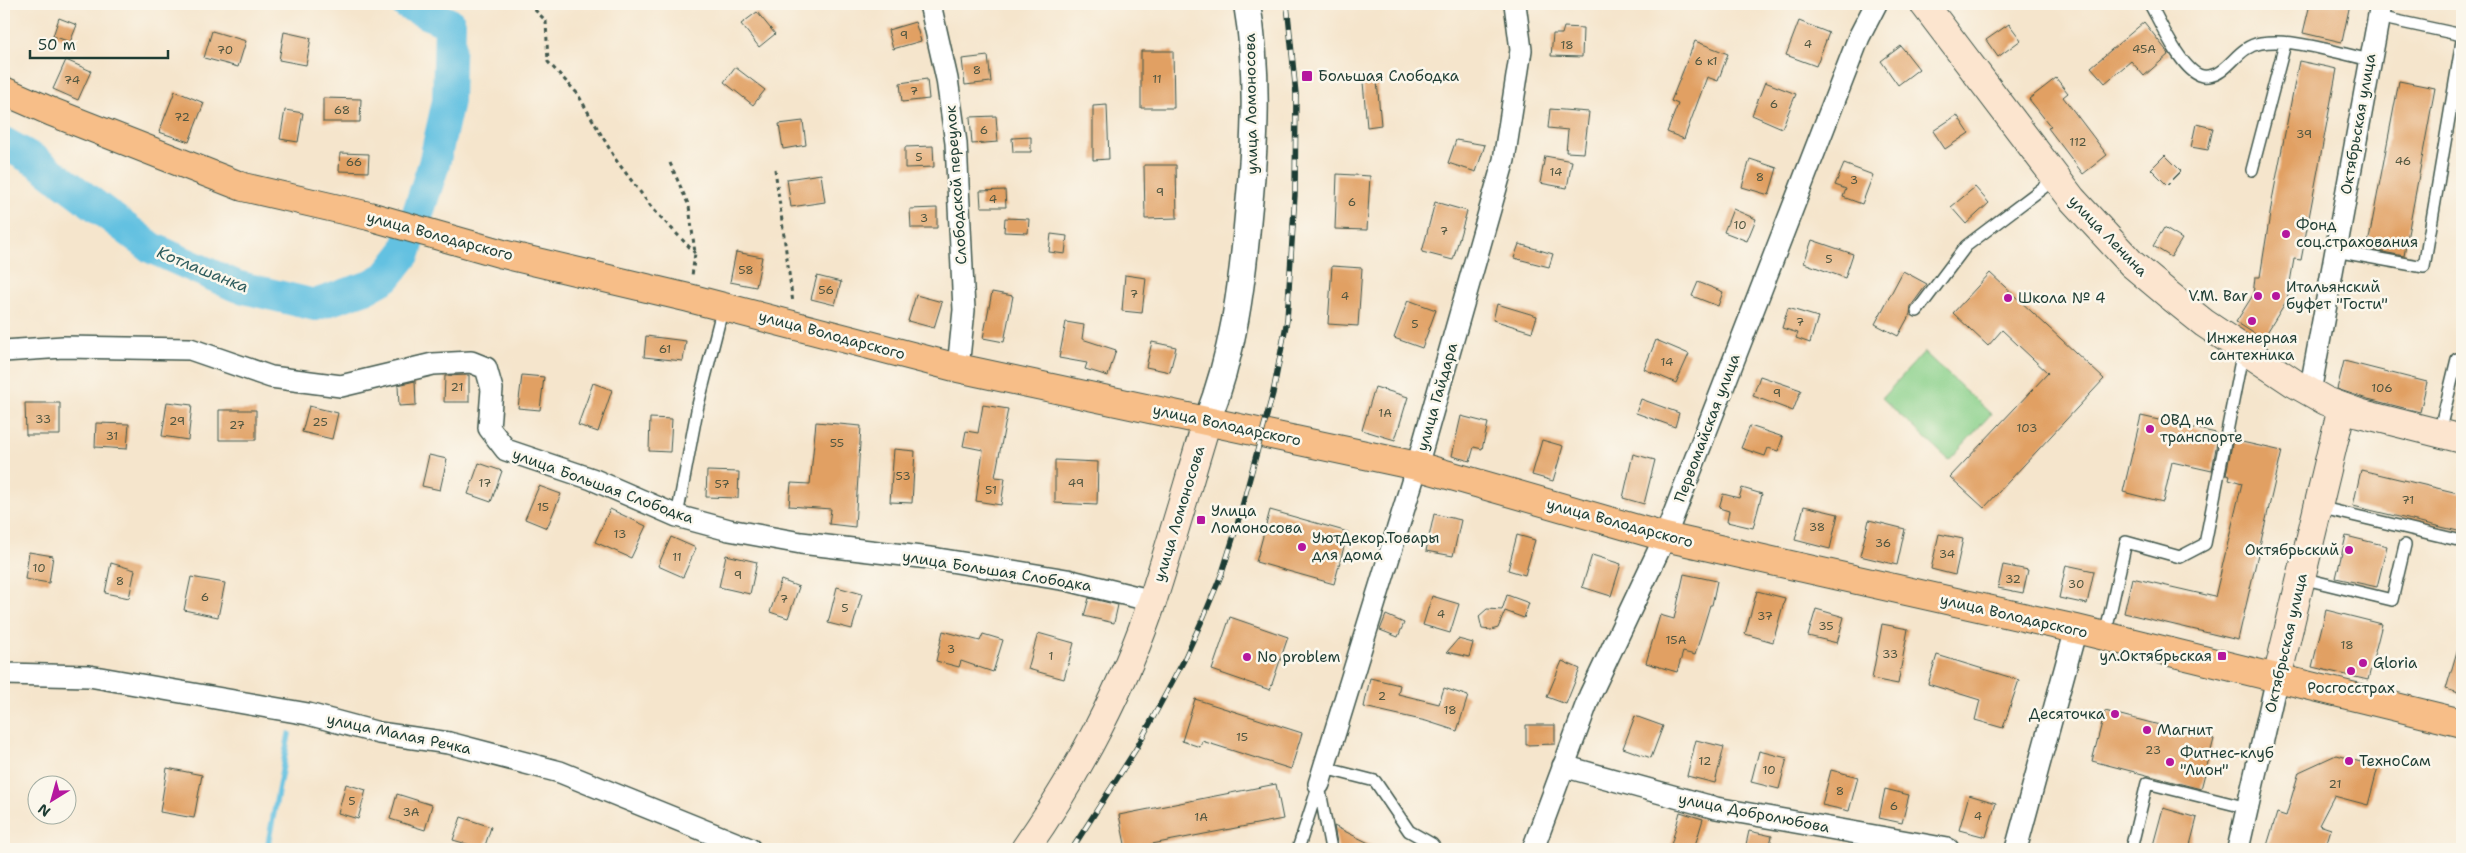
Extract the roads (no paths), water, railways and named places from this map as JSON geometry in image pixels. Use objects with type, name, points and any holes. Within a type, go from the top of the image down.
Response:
[{"type":"main road","name":"улица Ленина","points":[[1924,4],[2072,199],[2132,264],[2204,323],[2310,392],[2342,407],[2451,436]]},
{"type":"main road","name":"улица Володарского","points":[[4,91],[52,112],[243,187],[369,216],[503,254],[689,298],[958,368],[1417,466],[1665,537],[2076,629],[2462,723]]},
{"type":"main road","name":"Октябрьская улица","points":[[2277,678],[2342,407]]},
{"type":"main road","name":"улица Ломоносова","points":[[1025,849],[1072,773],[1114,695],[1153,600],[1207,421]]},
{"type":"street","name":"Слободской переулок","points":[[930,4],[947,79],[956,151],[964,310],[958,368]]},
{"type":"street","name":"улица Ломоносова","points":[[1207,421],[1224,373],[1236,316],[1254,167],[1253,67],[1247,4]]},
{"type":"street","name":"улица Гайдара","points":[[1321,776],[1417,466],[1504,160],[1522,50],[1515,4]]},
{"type":"street","name":"Первомайская улица","points":[[1533,849],[1590,695],[1665,537],[1859,37],[1876,4]]},
{"type":"street","name":"Октябрьская улица","points":[[2310,392],[2380,11]]},
{"type":"street","name":"улица Большая Слободка","points":[[4,351],[63,347],[190,349],[271,377],[341,386],[433,364],[471,362],[486,368],[492,389],[489,428],[506,450],[592,479],[677,516],[729,530],[802,543],[938,559],[1067,580],[1153,600]]},
{"type":"street","points":[[2016,849],[2076,629]]},
{"type":"street","name":"улица Малая Речка","points":[[4,674],[89,676],[197,696],[258,704],[308,714],[379,733],[449,743],[560,772],[750,849]]},
{"type":"street","name":"Октябрьская улица","points":[[2238,849],[2277,678]]},
{"type":"street","name":"улица Добролюбова","points":[[1563,766],[1716,808],[1948,849]]},
{"type":"lane","points":[[2150,4],[2180,56],[2199,76],[2206,77],[2220,72],[2242,51],[2252,45],[2262,43],[2285,44],[2370,60]]},
{"type":"lane","points":[[2380,11],[2462,35]]},
{"type":"lane","points":[[2335,251],[2424,267],[2462,41]]},
{"type":"lane","points":[[2252,170],[2285,44]]},
{"type":"lane","points":[[1917,311],[1966,246],[2056,178]]},
{"type":"lane","points":[[677,516],[698,405],[723,307]]},
{"type":"lane","points":[[2105,636],[2126,542],[2180,557],[2205,544],[2244,348]]},
{"type":"lane","points":[[2451,436],[2457,359],[2462,360]]},
{"type":"lane","points":[[2318,507],[2462,541]]},
{"type":"lane","points":[[2301,578],[2392,600],[2405,545]]},
{"type":"lane","points":[[1298,849],[1321,776]]},
{"type":"lane","points":[[1321,776],[1331,849]]},
{"type":"lane","points":[[1321,776],[1375,781],[1409,831],[1432,844],[1436,849]]},
{"type":"lane","points":[[2131,849],[2147,783],[2248,808]]},
{"type":"waterway","name":"Котлашанка","points":[[4,143],[36,161],[152,248],[236,286],[315,305],[368,287],[386,277],[405,253],[434,164],[448,101],[450,24],[407,4]]},
{"type":"waterway","points":[[267,849],[289,734]]},
{"type":"railway","points":[[1072,849],[1136,749],[1183,662],[1204,616],[1222,573],[1236,529],[1273,393],[1287,320],[1295,194],[1296,94],[1287,4]]},
{"type":"place","name":"Большая Слободка","points":[[1307,76]]},
{"type":"place","name":"Фонд соц.страхования","points":[[2286,234]]},
{"type":"place","name":"V.M. Bar","points":[[2258,296]]},
{"type":"place","name":"Итальянский буфет \"Гости\"","points":[[2276,296]]},
{"type":"place","name":"Школа № 4","points":[[2008,298]]},
{"type":"place","name":"Инженерная сантехника","points":[[2252,321]]},
{"type":"place","name":"ОВД на транспорте","points":[[2150,429]]},
{"type":"place","name":"Улица Ломоносова","points":[[1201,520]]},
{"type":"place","name":"УютДекор.Товары для дома","points":[[1302,547]]},
{"type":"place","name":"Октябрьский","points":[[2349,550]]},
{"type":"place","name":"ул.Октябрьская","points":[[2222,656]]},
{"type":"place","name":"No problem","points":[[1247,657]]},
{"type":"place","name":"Gloria","points":[[2363,663]]},
{"type":"place","name":"Росгосстрах","points":[[2351,671]]},
{"type":"place","name":"Десяточка","points":[[2115,714]]},
{"type":"place","name":"Магнит","points":[[2147,730]]},
{"type":"place","name":"ТехноСам","points":[[2349,761]]},
{"type":"place","name":"Фитнес-клуб \"Лион\"","points":[[2170,762]]}]
